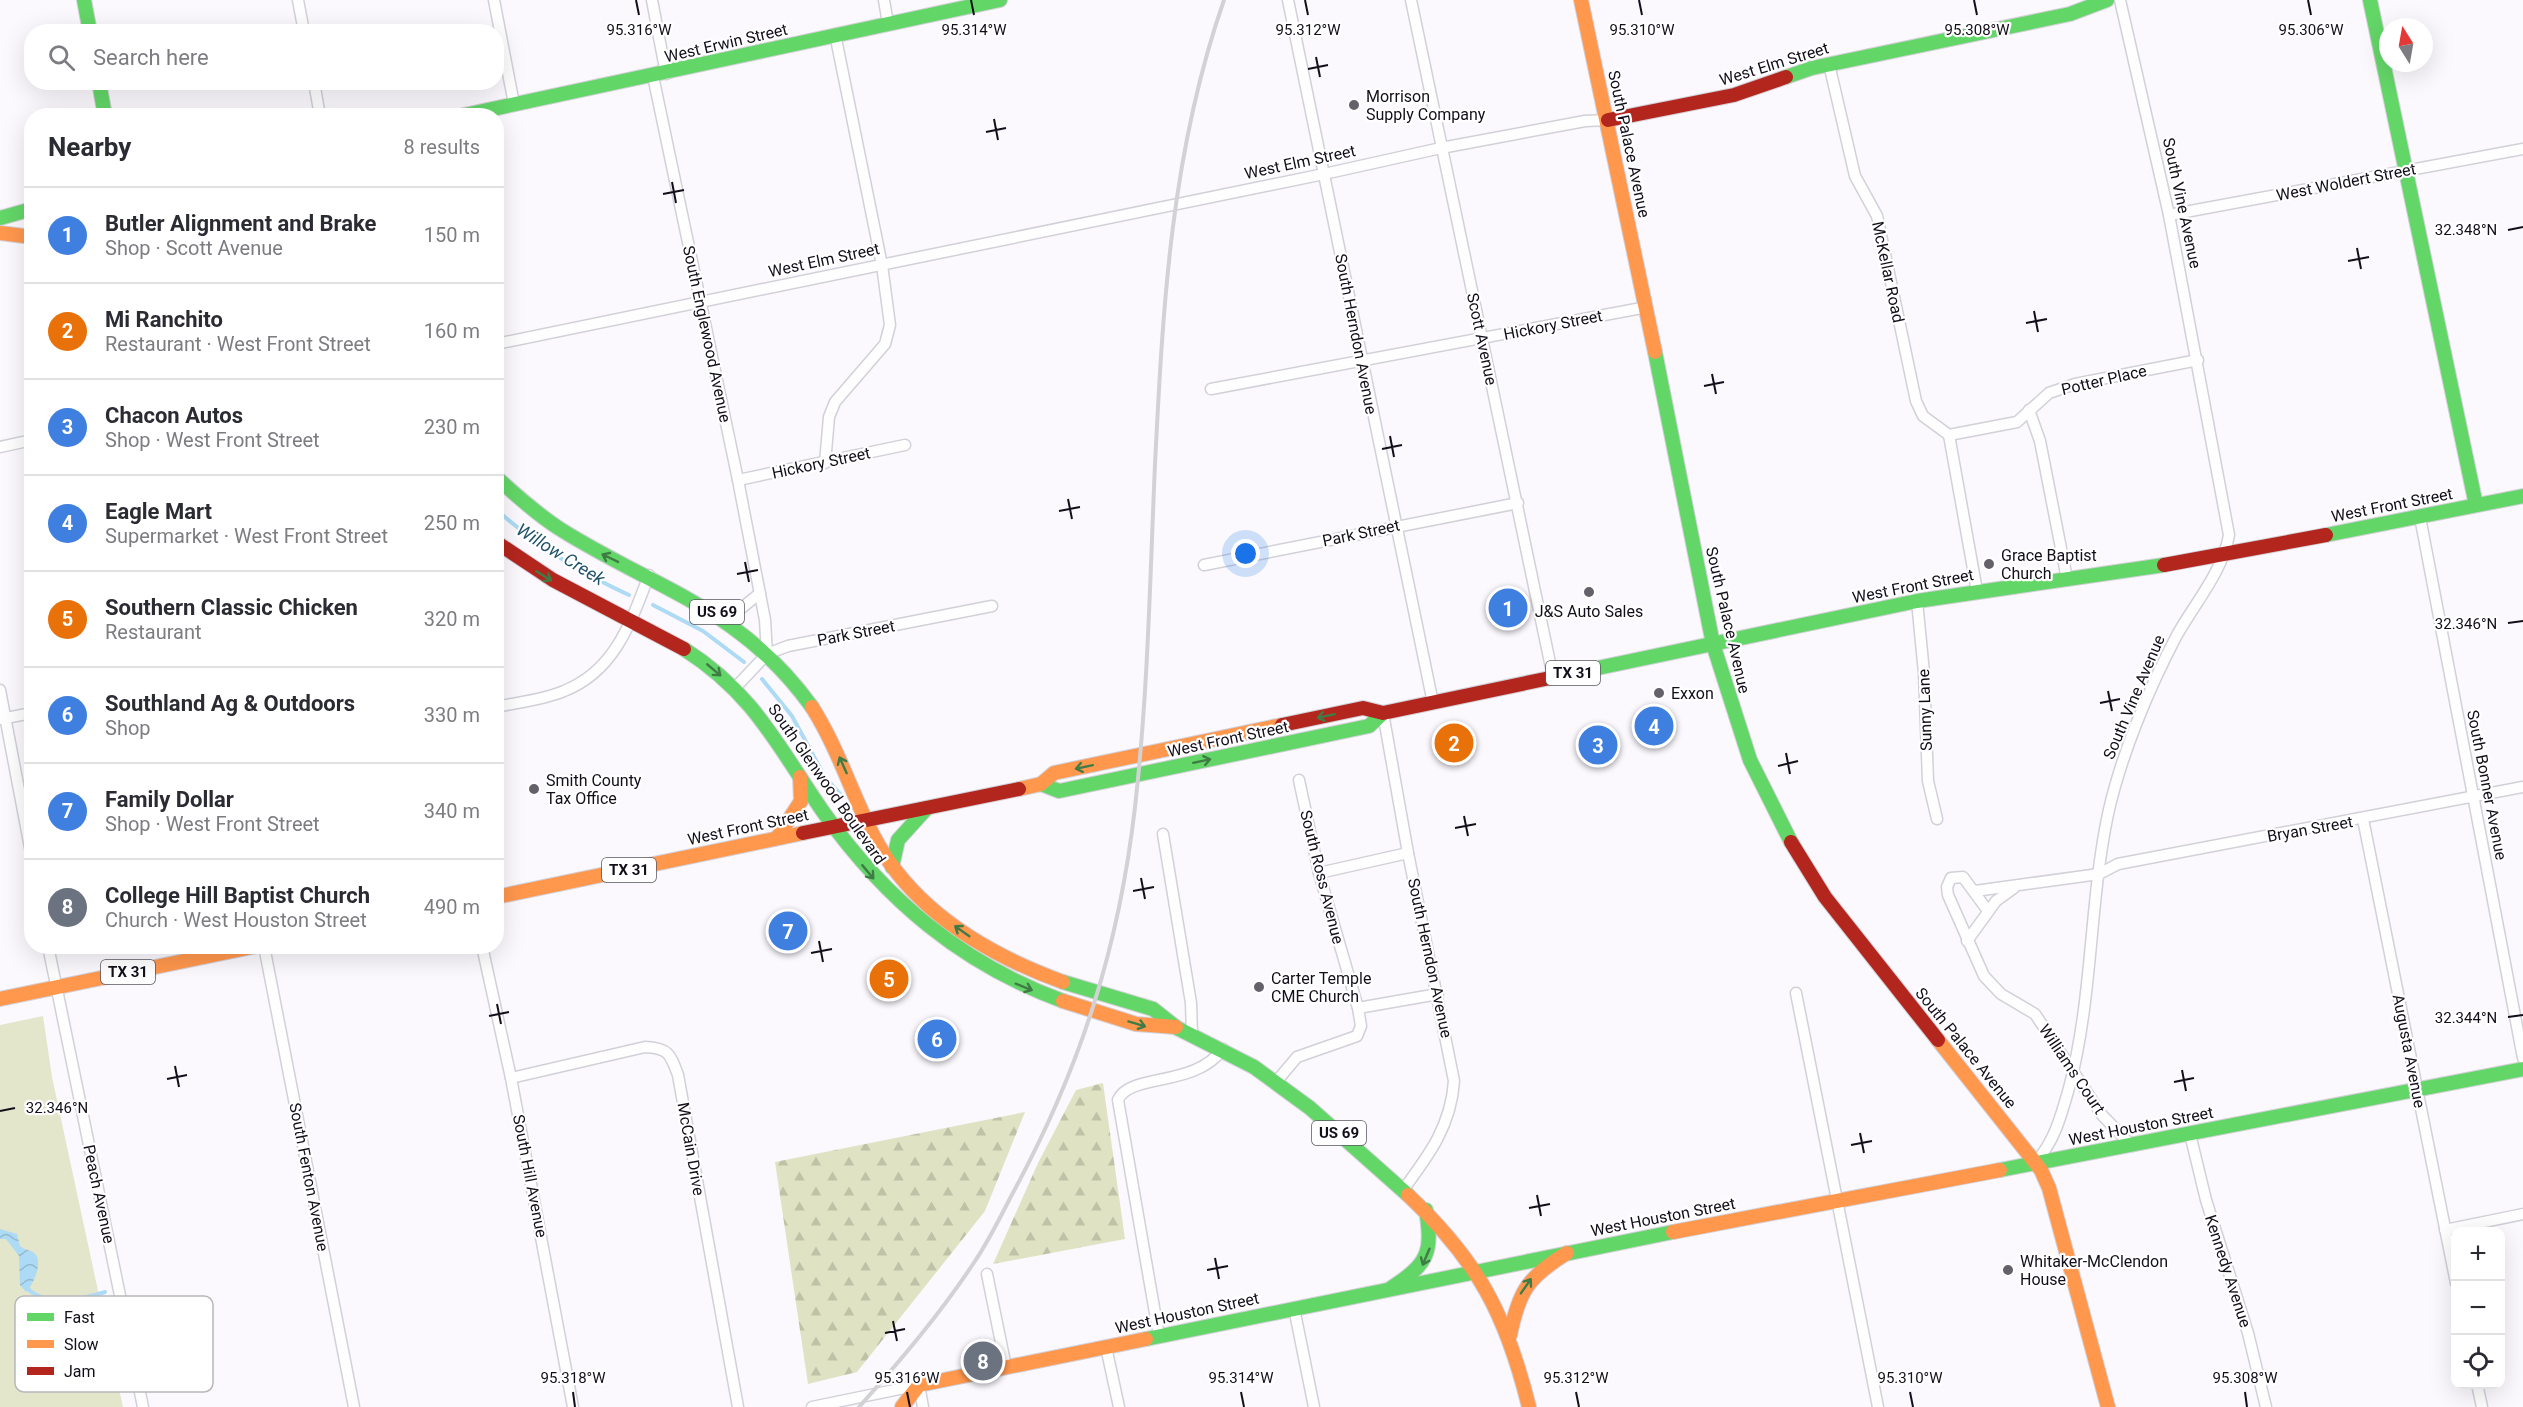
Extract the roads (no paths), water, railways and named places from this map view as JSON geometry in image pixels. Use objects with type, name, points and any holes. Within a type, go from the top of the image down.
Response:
[{"type":"main road","points":[[84,0],[88,24]]},
{"type":"main road","name":"West Erwin Street","points":[[496,108],[660,75],[835,34],[1000,0]]},
{"type":"main road","name":"South Palace Avenue","points":[[1581,0],[1647,307],[1713,644],[1755,771],[1779,823],[1804,866],[1842,919],[2036,1162]]},
{"type":"main road","name":"West Elm Street","points":[[1608,120],[1734,95],[1829,64],[2049,19],[2085,4],[2107,0]]},
{"type":"main road","points":[[2370,0],[2476,505]]},
{"type":"main road","points":[[100,90],[104,108]]},
{"type":"main road","points":[[0,218],[24,211]]},
{"type":"main road","points":[[0,233],[24,236]]},
{"type":"main road","name":"South Glenwood Boulevard","points":[[504,484],[521,500],[585,545],[685,593],[724,617],[767,654],[797,686],[822,724],[840,757],[866,819],[892,867],[926,903],[983,945],[1052,978],[1161,1013],[1176,1028],[1223,1049],[1276,1082],[1426,1210],[1458,1244],[1477,1271],[1510,1335],[1529,1407]]},
{"type":"main road","name":"West Front Street","points":[[504,895],[1041,784],[1059,791],[1069,789],[1369,726],[1383,713],[1917,601],[2188,562],[2523,496]]},
{"type":"main road","name":"South Glenwood Boulevard","points":[[504,547],[567,590],[688,651],[735,688],[765,722],[833,826],[870,874],[905,910],[972,960],[1013,982],[1056,999],[1154,1030],[1176,1028]]},
{"type":"main road","points":[[777,838],[801,801],[800,775]]},
{"type":"main road","points":[[892,867],[892,853],[897,839],[927,808]]},
{"type":"main road","name":"TX 31","points":[[0,999],[218,954]]},
{"type":"main road","name":"West Houston Street","points":[[919,1385],[1836,1199],[2132,1146],[2523,1069]]},
{"type":"main road","points":[[2036,1162],[2049,1188],[2108,1407]]},
{"type":"main road","points":[[1391,1288],[1417,1272],[1426,1261],[1431,1239],[1426,1210]]},
{"type":"main road","points":[[1510,1335],[1523,1288],[1540,1270],[1567,1253]]},
{"type":"main road","points":[[902,1407],[919,1385]]},
{"type":"street","points":[[298,0],[302,24]]},
{"type":"street","points":[[494,0],[499,24]]},
{"type":"street","name":"South Englewood Avenue","points":[[652,0],[660,75],[700,303],[760,593],[765,620],[767,654]]},
{"type":"street","points":[[884,0],[888,24]]},
{"type":"street","name":"South Herndon Avenue","points":[[1288,0],[1433,703]]},
{"type":"street","name":"Scott Avenue","points":[[1411,0],[1553,677]]},
{"type":"street","name":"South Vine Avenue","points":[[2036,1162],[2054,1138],[2073,1072],[2090,977],[2099,874],[2109,811],[2133,737],[2174,642],[2228,542],[2229,525],[2198,360],[2169,215],[2121,0]]},
{"type":"street","points":[[825,463],[829,417],[835,402],[871,363],[889,334],[890,325],[882,265],[835,34]]},
{"type":"street","points":[[504,52],[514,104]]},
{"type":"street","name":"McKellar Road","points":[[1829,64],[1855,176],[1877,216],[1916,401],[1923,416],[1949,435]]},
{"type":"street","points":[[315,90],[319,108]]},
{"type":"street","name":"West Elm Street","points":[[504,342],[1441,148],[1585,121],[1608,120]]},
{"type":"street","name":"West Woldert Street","points":[[2169,215],[2523,149]]},
{"type":"street","name":"Hickory Street","points":[[1210,389],[1647,307]]},
{"type":"street","name":"Potter Place","points":[[1949,435],[2017,422],[2049,393],[2075,384],[2198,360]]},
{"type":"street","points":[[2029,410],[2040,441],[2067,579]]},
{"type":"street","points":[[1949,435],[1977,591]]},
{"type":"street","points":[[0,447],[24,442]]},
{"type":"street","name":"Hickory Street","points":[[738,480],[905,445]]},
{"type":"street","name":"Park Street","points":[[1204,565],[1518,503]]},
{"type":"street","name":"South Bonner Avenue","points":[[2420,517],[2523,1058]]},
{"type":"street","points":[[504,705],[563,692],[585,681],[602,667],[619,646],[632,621],[649,575]]},
{"type":"street","points":[[724,617],[738,611],[760,593]]},
{"type":"street","name":"Sunny Lane","points":[[1917,601],[1924,673],[1928,781],[1937,819]]},
{"type":"street","name":"Park Street","points":[[735,688],[767,654],[788,646],[992,606]]},
{"type":"street","points":[[0,690],[3,719],[24,820]]},
{"type":"street","name":"South Herndon Avenue","points":[[1383,713],[1408,853],[1454,1074],[1452,1104],[1436,1145],[1403,1190]]},
{"type":"street","points":[[3,719],[24,715]]},
{"type":"street","name":"South Ross Avenue","points":[[1299,780],[1319,873],[1358,1008]]},
{"type":"street","name":"Bryan Street","points":[[2099,874],[2118,864],[2523,788]]},
{"type":"street","name":"Augusta Avenue","points":[[2363,819],[2456,1281]]},
{"type":"street","points":[[1162,834],[1191,1003],[1192,1034]]},
{"type":"street","points":[[1319,873],[1408,853]]},
{"type":"street","points":[[1988,911],[1976,891],[2099,874]]},
{"type":"street","name":"Williams Court","points":[[1976,891],[1963,877],[1952,878],[1947,887],[1948,895],[1984,976],[2001,994],[2035,1014],[2102,1115],[2132,1146]]},
{"type":"street","points":[[1967,940],[2002,895],[2021,884]]},
{"type":"street","name":"Peach Avenue","points":[[50,954],[120,1296]]},
{"type":"street","name":"South Fenton Avenue","points":[[266,954],[354,1407]]},
{"type":"street","name":"South Hill Avenue","points":[[484,954],[511,1078],[573,1407]]},
{"type":"street","points":[[1796,993],[1878,1407]]},
{"type":"street","points":[[1276,1082],[1297,1057],[1357,1036],[1361,1026],[1358,1008],[1438,994]]},
{"type":"street","name":"McCain Drive","points":[[511,1078],[645,1047],[662,1048],[671,1056],[678,1075],[738,1407]]},
{"type":"street","points":[[1160,1336],[1119,1108],[1121,1093],[1131,1085],[1190,1074],[1211,1063],[1223,1049]]},
{"type":"street","name":"Kennedy Avenue","points":[[2190,1134],[2206,1200],[2248,1333],[2266,1407]]},
{"type":"street","points":[[2445,1230],[2523,1214]]},
{"type":"street","points":[[987,1274],[1006,1367]]},
{"type":"street","points":[[1294,1308],[1314,1407]]},
{"type":"street","points":[[1106,1347],[1119,1407]]},
{"type":"street","points":[[919,1385],[923,1407]]},
{"type":"street","name":"West Houston Street","points":[[812,1407],[919,1385]]},
{"type":"street","points":[[2478,1389],[2482,1407]]},
{"type":"street","name":"Peach Avenue","points":[[140,1392],[143,1407]]},
{"type":"water","points":[[0,1229],[17,1234],[20,1246],[36,1255],[37,1272],[26,1292],[20,1285],[19,1256],[6,1239],[0,1239]]},
{"type":"waterway","name":"Willow Creek","points":[[504,516],[526,535],[559,557],[629,595]]},
{"type":"waterway","name":"Willow Creek","points":[[653,605],[703,631],[744,662]]},
{"type":"waterway","name":"Willow Creek","points":[[762,679],[792,716],[825,777],[841,795]]},
{"type":"waterway","points":[[28,1289],[39,1296]]},
{"type":"waterway","points":[[91,1296],[105,1292]]},
{"type":"railway","points":[[859,1407],[934,1318],[991,1235],[1059,1097],[1078,1051],[1107,957],[1128,859],[1139,764],[1146,678],[1162,346],[1173,229],[1192,114],[1206,57],[1224,0]]},
{"type":"place","name":"Morrison Supply Company","points":[[1354,105]]},
{"type":"place","name":"Grace Baptist Church","points":[[1989,564]]},
{"type":"place","name":"J&S Auto Sales","points":[[1589,592]]},
{"type":"place","name":"Butler Alignment and Brake","points":[[1508,608]]},
{"type":"place","name":"Exxon","points":[[1659,693]]},
{"type":"place","name":"Eagle Mart","points":[[1654,726]]},
{"type":"place","name":"Mi Ranchito","points":[[1454,743]]},
{"type":"place","name":"Chacon Autos","points":[[1598,745]]},
{"type":"place","name":"Smith County Tax Office","points":[[534,789]]},
{"type":"place","name":"Family Dollar","points":[[788,931]]},
{"type":"place","name":"Southern Classic Chicken","points":[[889,979]]},
{"type":"place","name":"Carter Temple CME Church","points":[[1259,987]]},
{"type":"place","name":"Southland Ag & Outdoors","points":[[937,1039]]},
{"type":"place","name":"Whitaker-McClendon House","points":[[2008,1270]]},
{"type":"place","name":"College Hill Baptist Church","points":[[983,1361]]}]
